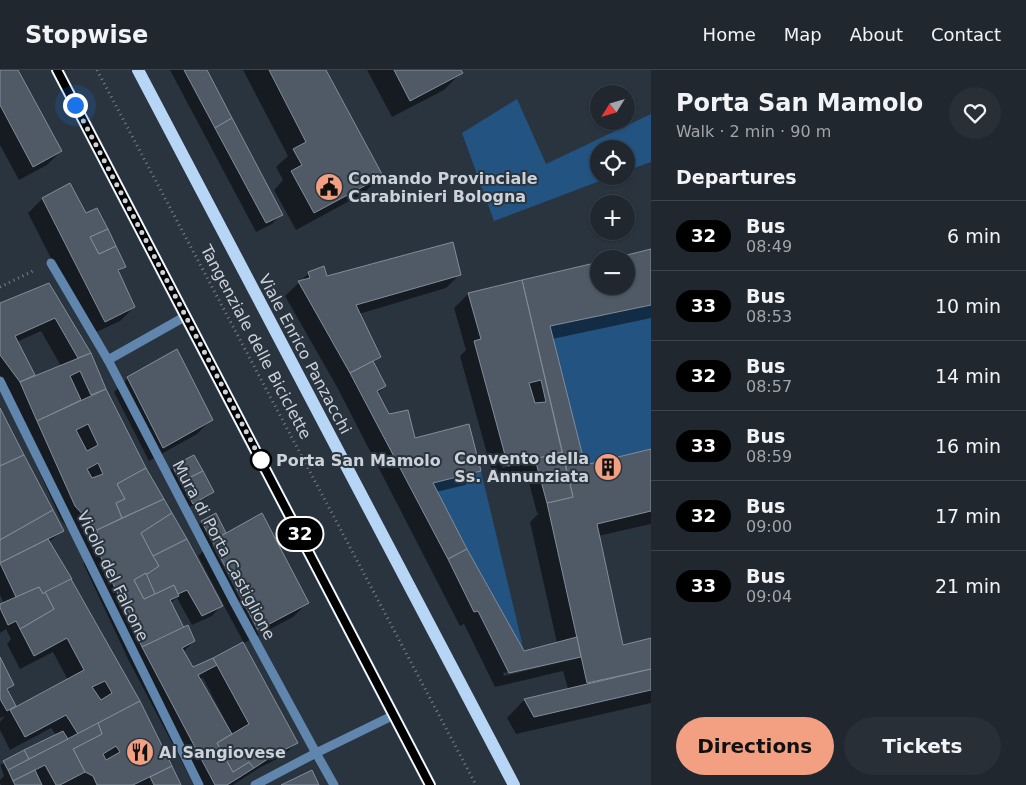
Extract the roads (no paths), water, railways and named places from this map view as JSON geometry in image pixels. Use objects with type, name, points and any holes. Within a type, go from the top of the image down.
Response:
[{"type":"main road","points":[[57,70],[430,785]]},
{"type":"main road","name":"Viale Enrico Panzacchi","points":[[138,70],[514,785]]},
{"type":"street","name":"Mura di Porta Castiglione","points":[[51,263],[108,360],[234,602],[334,785]]},
{"type":"street","points":[[108,360],[186,316]]},
{"type":"street","name":"Vicolo del Falcone","points":[[0,381],[199,785]]},
{"type":"street","points":[[255,785],[394,714]]},
{"type":"place","name":"Comando Provinciale Carabinieri Bologna","points":[[329,187]]},
{"type":"place","name":"Porta San Mamolo","points":[[261,460]]},
{"type":"place","name":"Convento della Ss. Annunziata","points":[[608,467]]},
{"type":"place","name":"Al Sangiovese","points":[[140,752]]}]
